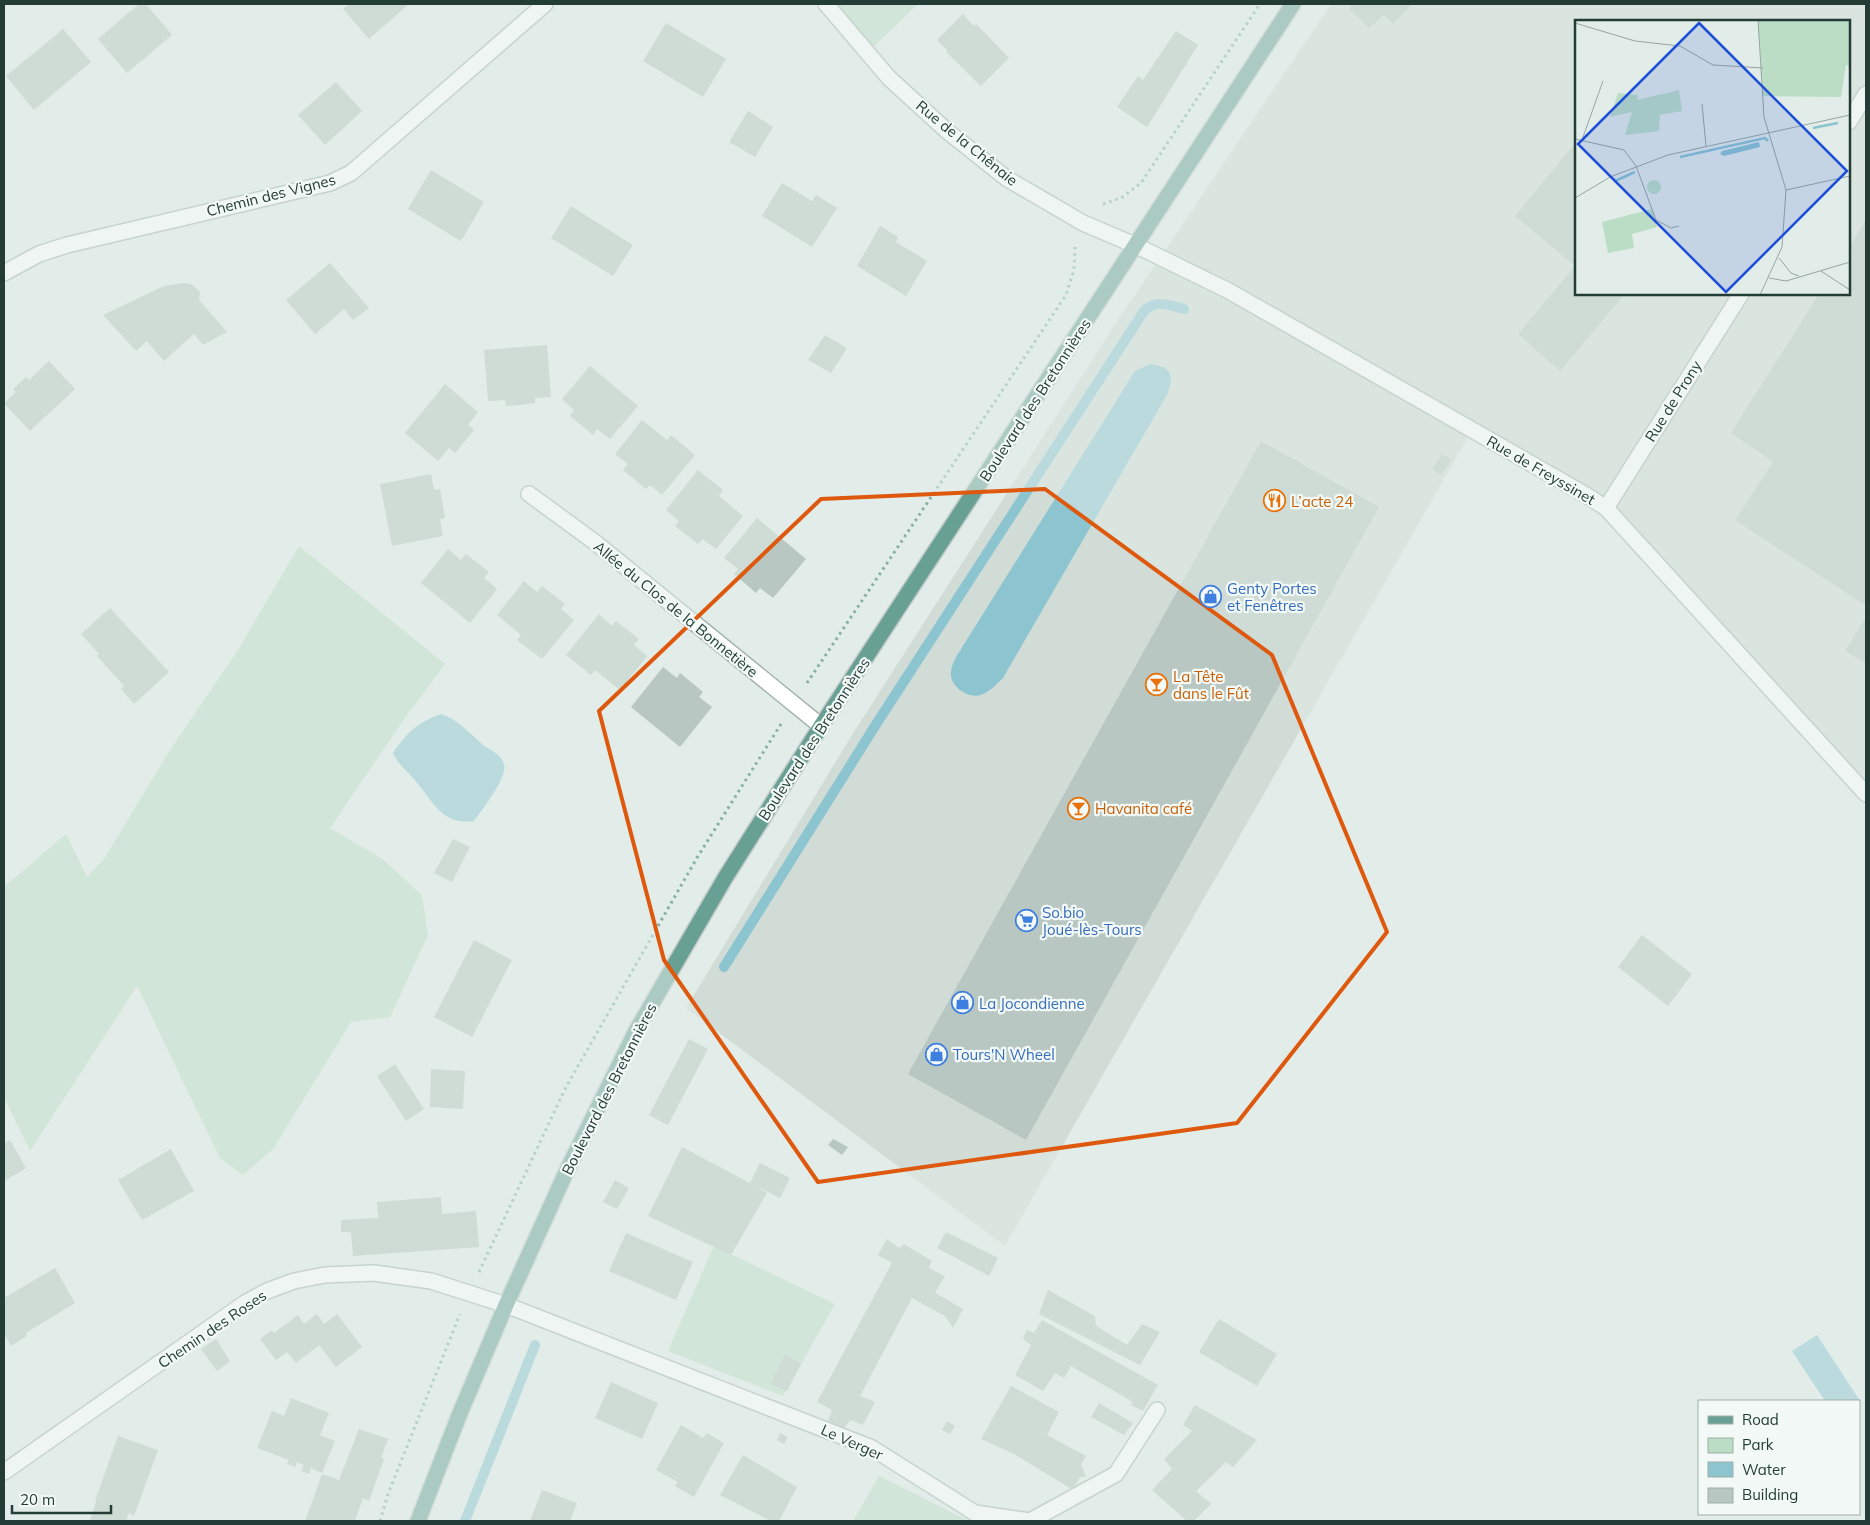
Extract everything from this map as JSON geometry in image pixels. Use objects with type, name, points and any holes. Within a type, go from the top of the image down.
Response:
[{"type":"main road","name":"Boulevard des Bretonnières","points":[[418,1521],[460,1413],[506,1305],[568,1168],[636,1032],[725,878],[821,726],[1293,4]]},
{"type":"street","name":"Chemin des Vignes","points":[[4,273],[39,254],[67,245],[330,183],[351,173],[545,4]]},
{"type":"street","name":"Rue de la Chênaie","points":[[826,4],[889,78],[947,132],[1006,178],[1083,223],[1136,246]]},
{"type":"street","points":[[1850,120],[1866,94]]},
{"type":"street","name":"Rue de Freyssinet","points":[[1136,246],[1229,291],[1606,508],[1866,794]]},
{"type":"street","name":"Rue de Prony","points":[[1606,508],[1739,295]]},
{"type":"street","name":"Allée du Clos de la Bonnetière","points":[[529,494],[596,544],[821,726]]},
{"type":"street","name":"Chemin des Roses","points":[[4,1472],[245,1303],[267,1291],[294,1281],[325,1275],[374,1273],[400,1275],[431,1281],[506,1305]]},
{"type":"street","name":"Le Verger","points":[[506,1305],[872,1448],[975,1514],[1030,1521],[1116,1474],[1157,1410]]},
{"type":"highlighted area","points":[[1045,489],[1272,655],[1387,932],[1237,1123],[818,1182],[664,960],[599,711],[821,499]]},
{"type":"shaded area","points":[[1331,4],[1866,4],[1866,794],[1606,508],[1472,430],[1005,1246],[686,1008],[852,735],[1114,326]]},
{"type":"green space","points":[[826,4],[918,4],[866,54]]},
{"type":"green space","points":[[299,546],[445,664],[400,725],[330,828],[381,858],[422,895],[428,935],[390,1017],[351,1022],[273,1149],[243,1175],[220,1158],[137,986],[30,1151],[4,1097],[4,887],[66,834],[87,877],[104,859],[170,750],[238,650]]},
{"type":"green space","points":[[714,1246],[835,1304],[783,1396],[668,1351]]},
{"type":"green space","points":[[879,1476],[969,1521],[853,1521]]},
{"type":"water","points":[[1150,364],[1163,367],[1169,372],[1171,380],[1168,393],[1003,678],[990,690],[981,695],[976,696],[965,693],[956,686],[951,677],[956,657],[1135,371]]},
{"type":"water","points":[[441,714],[462,726],[497,754],[504,764],[502,777],[498,785],[474,821],[462,821],[445,815],[399,763],[393,753],[402,740],[419,724]]},
{"type":"water","points":[[1817,1335],[1859,1400],[1824,1400],[1792,1351]]},
{"type":"building","points":[[139,4],[146,4],[172,35],[127,73],[98,39]]},
{"type":"building","points":[[349,4],[409,4],[369,39],[343,9]]},
{"type":"building","points":[[1352,4],[1412,4],[1393,24],[1384,15],[1369,28],[1349,9]]},
{"type":"building","points":[[963,14],[974,26],[976,24],[1009,58],[981,86],[946,52],[948,51],[937,40]]},
{"type":"building","points":[[666,23],[726,59],[703,97],[643,61]]},
{"type":"building","points":[[63,29],[91,62],[34,110],[6,76]]},
{"type":"building","points":[[1176,31],[1198,45],[1147,127],[1117,107],[1138,76],[1143,80]]},
{"type":"building","points":[[336,82],[362,111],[325,145],[298,115]]},
{"type":"building","points":[[748,111],[773,127],[755,157],[729,142]]},
{"type":"building","points":[[1575,143],[1575,266],[1515,216]]},
{"type":"building","points":[[431,170],[484,202],[461,241],[408,209]]},
{"type":"building","points":[[782,183],[812,201],[816,195],[837,208],[812,247],[762,216]]},
{"type":"building","points":[[571,206],[633,245],[613,276],[551,238]]},
{"type":"building","points":[[1866,220],[1866,606],[1735,520],[1773,462],[1731,433],[1818,295],[1850,295],[1850,245]]},
{"type":"building","points":[[880,226],[898,237],[896,242],[927,261],[906,296],[857,266]]},
{"type":"building","points":[[330,263],[369,308],[353,320],[344,309],[315,334],[286,300]]},
{"type":"building","points":[[1575,266],[1575,295],[1624,295],[1560,371],[1518,334]]},
{"type":"building","points":[[183,283],[191,284],[200,292],[199,300],[227,332],[203,345],[194,334],[164,361],[147,341],[136,351],[103,315],[164,286]]},
{"type":"building","points":[[825,335],[847,348],[831,373],[808,360]]},
{"type":"building","points":[[547,345],[551,397],[535,398],[535,403],[506,406],[505,400],[488,401],[484,350]]},
{"type":"building","points":[[49,361],[75,389],[30,431],[4,403],[16,392],[13,389],[26,377],[29,380]]},
{"type":"building","points":[[590,366],[638,406],[610,439],[597,429],[593,435],[570,416],[574,410],[562,399]]},
{"type":"building","points":[[445,384],[478,412],[468,425],[474,430],[455,453],[449,448],[438,461],[405,433]]},
{"type":"building","points":[[642,420],[667,440],[671,435],[695,455],[662,495],[650,485],[646,489],[623,470],[628,464],[615,454]]},
{"type":"building","points":[[1261,441],[1379,507],[1026,1140],[908,1074]]},
{"type":"building","points":[[1442,454],[1451,460],[1441,475],[1432,469]]},
{"type":"building","points":[[698,470],[723,490],[719,496],[743,516],[716,549],[703,539],[698,544],[675,526],[679,521],[666,510]]},
{"type":"building","points":[[431,474],[434,490],[440,489],[445,518],[440,519],[443,536],[392,546],[380,484]]},
{"type":"building","points":[[757,518],[806,559],[773,598],[760,588],[756,593],[734,574],[738,569],[724,558]]},
{"type":"building","points":[[448,549],[461,560],[466,554],[489,572],[484,578],[497,589],[470,623],[421,583]]},
{"type":"building","points":[[524,581],[537,592],[542,586],[565,604],[561,609],[574,620],[542,659],[517,640],[521,635],[497,615]]},
{"type":"building","points":[[110,608],[169,672],[134,704],[121,689],[124,686],[97,656],[99,654],[81,634]]},
{"type":"building","points":[[599,614],[612,626],[616,621],[639,639],[634,645],[647,656],[620,690],[595,670],[591,675],[566,655]]},
{"type":"building","points":[[1866,617],[1866,664],[1845,651]]},
{"type":"building","points":[[663,667],[677,678],[680,673],[703,692],[699,697],[712,707],[680,747],[631,707]]},
{"type":"building","points":[[453,839],[470,847],[452,882],[434,873]]},
{"type":"building","points":[[1642,935],[1692,974],[1668,1006],[1618,967]]},
{"type":"building","points":[[474,940],[512,960],[472,1037],[434,1017]]},
{"type":"building","points":[[689,1039],[708,1049],[668,1125],[649,1115]]},
{"type":"building","points":[[395,1064],[424,1109],[406,1121],[377,1076]]},
{"type":"building","points":[[431,1069],[465,1071],[463,1109],[430,1107]]},
{"type":"building","points":[[833,1139],[848,1147],[842,1155],[828,1145]]},
{"type":"building","points":[[10,1140],[26,1168],[4,1181],[4,1144]]},
{"type":"building","points":[[682,1147],[750,1183],[760,1163],[790,1178],[780,1198],[756,1186],[767,1193],[731,1255],[648,1216]]},
{"type":"building","points":[[171,1149],[194,1191],[142,1220],[118,1180]]},
{"type":"building","points":[[615,1180],[629,1188],[617,1209],[603,1202]]},
{"type":"building","points":[[441,1197],[442,1214],[476,1211],[479,1247],[353,1256],[351,1232],[341,1232],[341,1220],[378,1218],[377,1202]]},
{"type":"building","points":[[946,1232],[998,1258],[989,1276],[937,1248]]},
{"type":"building","points":[[626,1233],[693,1262],[676,1300],[609,1271]]},
{"type":"building","points":[[887,1239],[899,1248],[904,1244],[932,1261],[929,1268],[945,1276],[935,1293],[963,1309],[953,1328],[945,1316],[912,1298],[860,1396],[875,1402],[863,1425],[850,1420],[844,1429],[828,1421],[832,1410],[817,1402],[892,1263],[878,1255]]},
{"type":"building","points":[[55,1268],[75,1303],[26,1333],[27,1336],[11,1346],[4,1333],[4,1298]]},
{"type":"building","points":[[1048,1290],[1095,1316],[1096,1326],[1127,1345],[1142,1324],[1160,1332],[1140,1365],[1039,1314]]},
{"type":"building","points":[[317,1314],[324,1324],[337,1314],[362,1347],[336,1367],[319,1345],[296,1363],[287,1352],[276,1360],[260,1339],[272,1330],[274,1333],[298,1315],[304,1324]]},
{"type":"building","points":[[1219,1319],[1277,1354],[1257,1386],[1199,1352]]},
{"type":"building","points":[[1042,1320],[1158,1385],[1143,1411],[1131,1405],[1133,1402],[1071,1366],[1064,1378],[1055,1373],[1043,1391],[1015,1375],[1031,1345],[1023,1339],[1027,1330],[1034,1333]]},
{"type":"building","points":[[216,1339],[230,1361],[217,1371],[201,1349]]},
{"type":"building","points":[[785,1354],[801,1364],[787,1391],[771,1384]]},
{"type":"building","points":[[611,1382],[658,1403],[642,1439],[595,1418]]},
{"type":"building","points":[[1011,1386],[1059,1412],[1047,1435],[1086,1456],[1081,1464],[1086,1477],[1080,1477],[1075,1486],[1070,1488],[1014,1454],[981,1439]]},
{"type":"building","points":[[291,1398],[329,1413],[320,1435],[335,1441],[322,1473],[311,1468],[309,1474],[301,1471],[304,1465],[297,1462],[295,1467],[287,1464],[289,1460],[257,1448],[272,1411],[284,1416]]},
{"type":"building","points":[[1099,1403],[1133,1423],[1124,1435],[1091,1417]]},
{"type":"building","points":[[1195,1405],[1257,1440],[1233,1467],[1226,1462],[1196,1491],[1211,1504],[1194,1521],[1187,1521],[1152,1490],[1172,1469],[1164,1459],[1192,1431],[1183,1425]]},
{"type":"building","points":[[947,1421],[955,1426],[950,1434],[942,1430]]},
{"type":"building","points":[[681,1425],[703,1438],[707,1433],[724,1443],[694,1497],[675,1486],[678,1482],[656,1470]]},
{"type":"building","points":[[359,1429],[388,1439],[381,1458],[384,1459],[369,1501],[363,1498],[355,1521],[305,1521],[322,1474],[339,1480]]},
{"type":"building","points":[[780,1433],[788,1437],[784,1444],[777,1440]]},
{"type":"building","points":[[118,1436],[158,1450],[134,1516],[129,1513],[126,1521],[90,1520],[95,1501]]},
{"type":"building","points":[[743,1455],[797,1487],[779,1521],[771,1521],[720,1495]]},
{"type":"building","points":[[542,1490],[577,1503],[570,1521],[530,1521]]},
{"type":"waterway","points":[[724,967],[875,726],[1144,311],[1158,304],[1184,309]]},
{"type":"waterway","points":[[465,1521],[535,1345]]},
{"type":"place","name":"L’acte 24","points":[[1275,501]]},
{"type":"place","name":"Genty Portes et Fenêtres","points":[[1211,597]]},
{"type":"place","name":"La Tête dans le Fût","points":[[1157,685]]},
{"type":"place","name":"Havanita café","points":[[1079,808]]},
{"type":"place","name":"So.bio Joué-lès-Tours","points":[[1026,921]]},
{"type":"place","name":"La Jocondienne","points":[[963,1003]]},
{"type":"place","name":"Tours'N Wheel","points":[[937,1054]]}]
